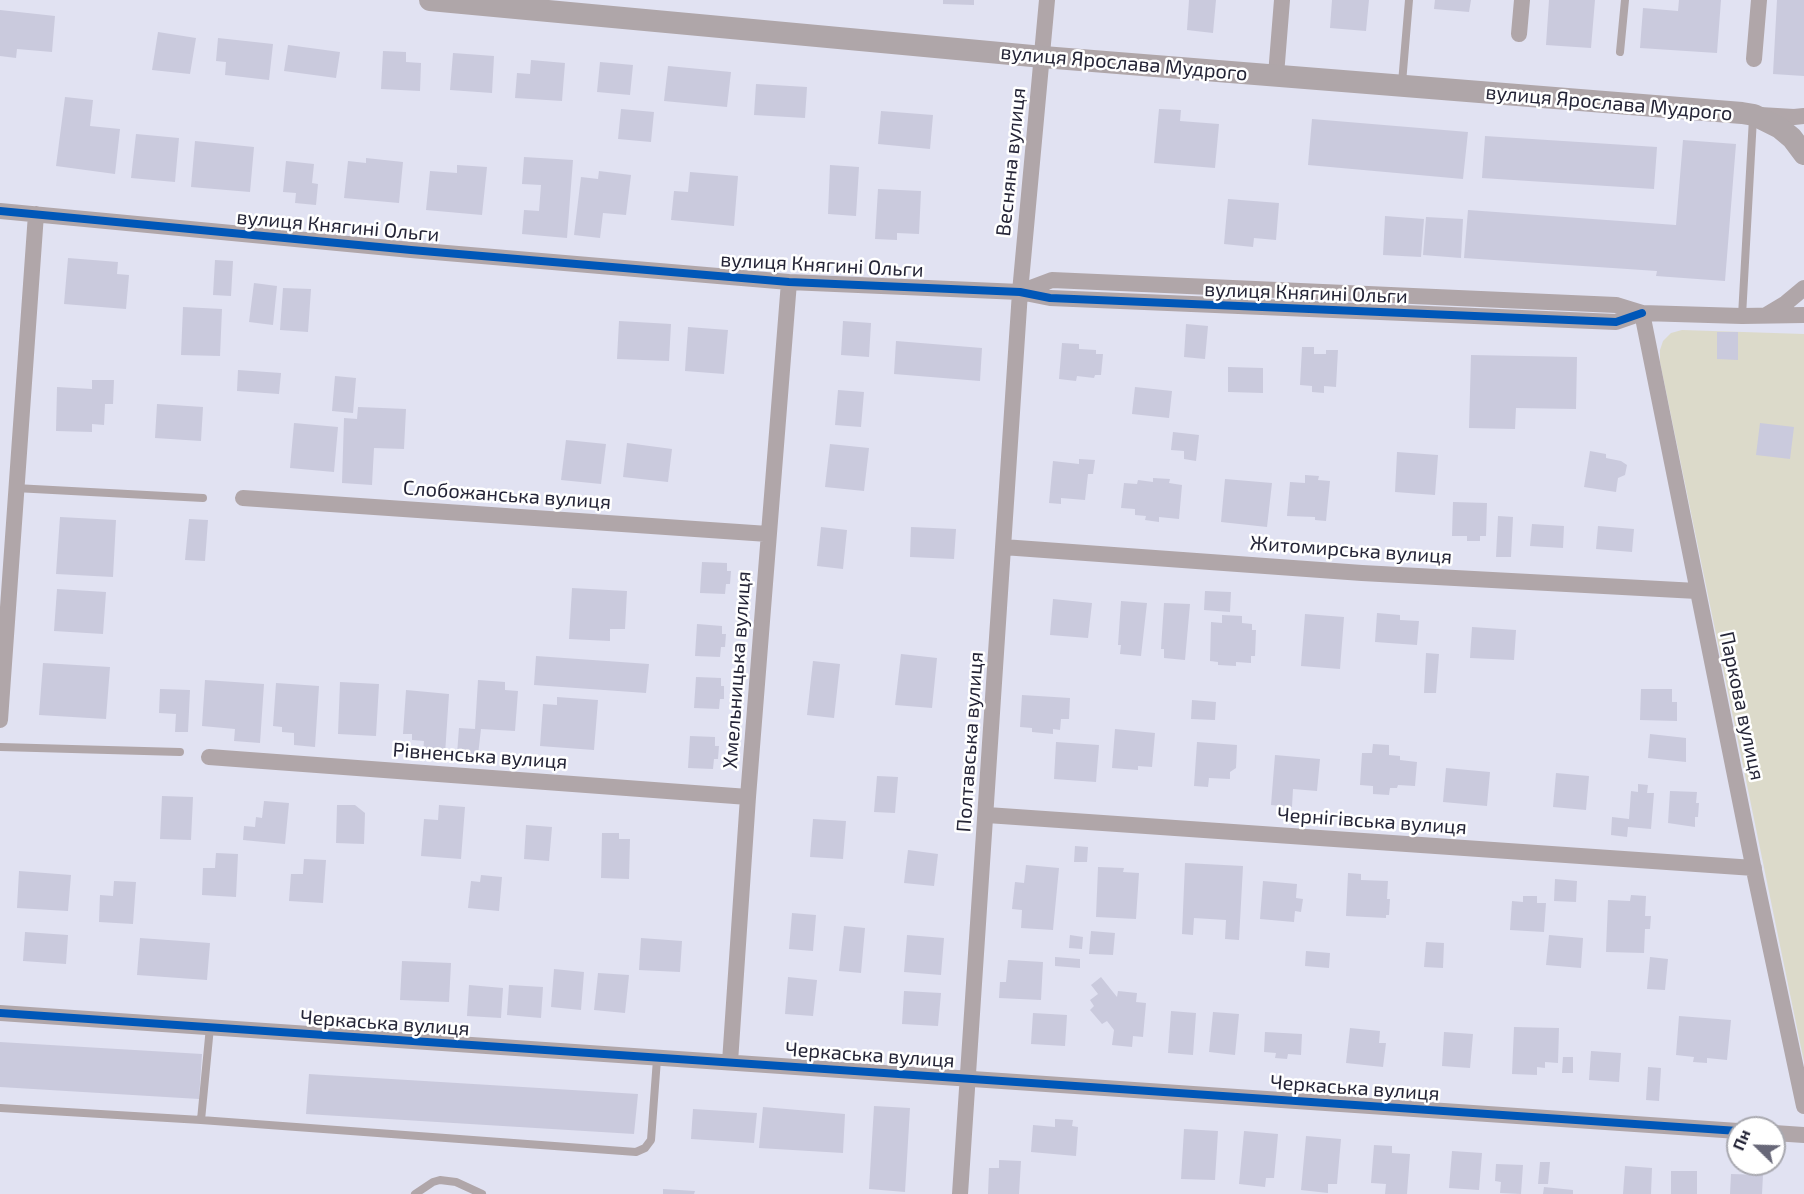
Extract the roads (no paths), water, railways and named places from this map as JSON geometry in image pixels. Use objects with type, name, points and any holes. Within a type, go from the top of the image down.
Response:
[{"type":"main road","name":"вулиця Ярослава Мудрого","points":[[430,0],[1043,57],[1754,115],[1780,128],[1792,138],[1804,154]]},
{"type":"street","name":"Весняна вулиця","points":[[1020,292],[1047,0]]},
{"type":"street","points":[[1276,75],[1282,0]]},
{"type":"street","points":[[1519,34],[1522,0]]},
{"type":"street","points":[[1754,59],[1759,0]]},
{"type":"street","points":[[1754,115],[1804,116]]},
{"type":"street","name":"вулиця Княгині Ольги","points":[[0,211],[411,250],[789,282],[1020,292],[1052,280],[1616,305],[1642,313],[1804,315]]},
{"type":"street","points":[[0,720],[36,214]]},
{"type":"street","name":"Хмельницька вулиця","points":[[730,1062],[748,797],[789,282]]},
{"type":"street","points":[[1766,315],[1786,303],[1804,288]]},
{"type":"street","name":"Полтавська вулиця","points":[[960,1194],[1020,292]]},
{"type":"street","name":"Паркова вулиця","points":[[1642,313],[1804,1106]]},
{"type":"street","name":"Слобожанська вулиця","points":[[243,498],[768,534]]},
{"type":"street","name":"Житомирська вулиця","points":[[1003,547],[1362,573],[1697,591]]},
{"type":"street","name":"Рівненська вулиця","points":[[209,757],[748,797]]},
{"type":"street","name":"Чернігівська вулиця","points":[[987,815],[1754,868]]},
{"type":"street","name":"Черкаська вулиця","points":[[0,1012],[657,1059],[968,1077],[1726,1130]]},
{"type":"street","points":[[1786,1134],[1804,1135]]},
{"type":"lane","points":[[1402,86],[1409,0]]},
{"type":"lane","points":[[1620,52],[1625,0]]},
{"type":"lane","points":[[1742,316],[1754,115]]},
{"type":"lane","points":[[15,488],[203,498]]},
{"type":"lane","points":[[0,747],[180,752]]},
{"type":"lane","points":[[201,1119],[210,1028]]},
{"type":"lane","points":[[0,1108],[201,1119],[636,1152],[645,1148],[651,1140],[657,1059]]},
{"type":"lane","points":[[415,1194],[433,1182],[450,1180],[482,1194]]}]
